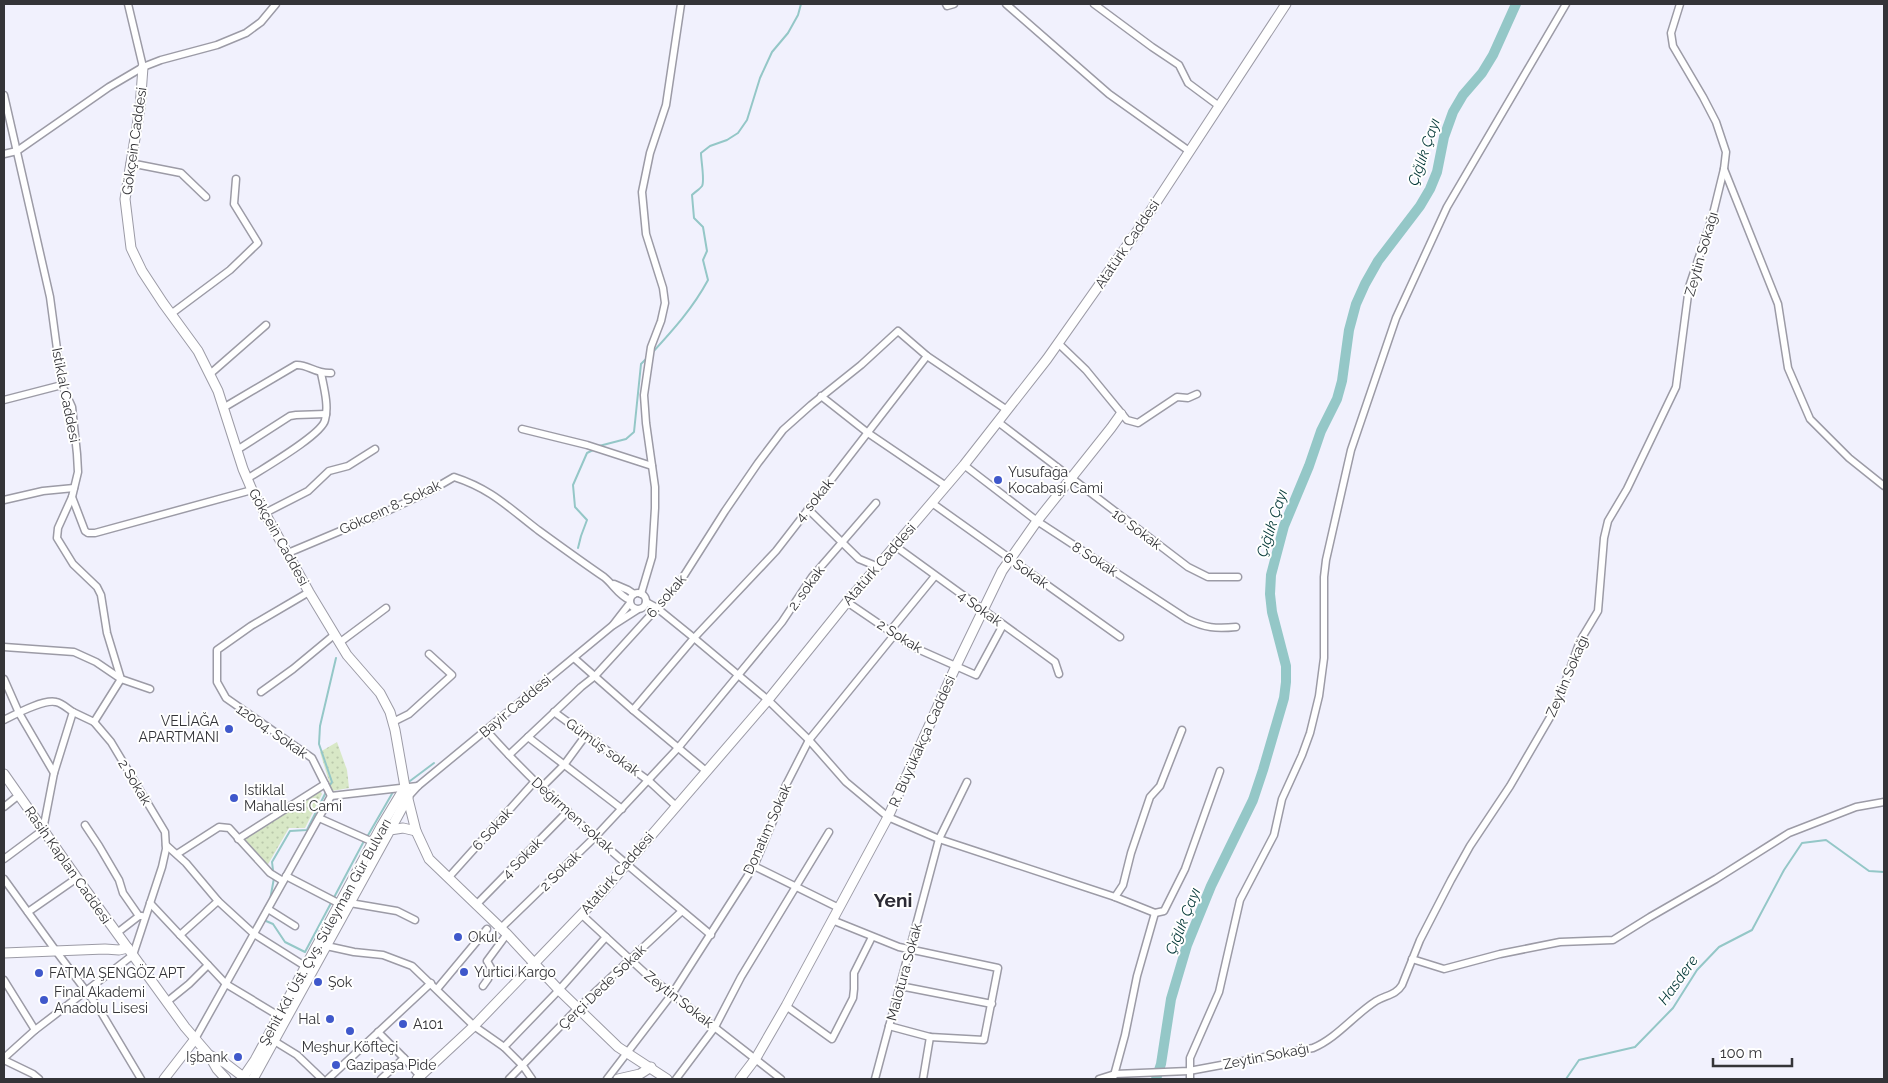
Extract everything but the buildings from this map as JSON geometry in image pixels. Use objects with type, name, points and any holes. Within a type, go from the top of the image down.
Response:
[{"type":"street","points":[[128,4],[143,67]]},
{"type":"street","points":[[4,154],[17,151],[109,87],[143,67],[236,39],[261,22],[276,4]]},
{"type":"street","points":[[646,602],[642,609],[637,610],[632,607],[631,599],[641,594],[652,557],[655,508],[644,395],[651,348],[661,321],[665,303],[663,288],[646,234],[642,192],[650,153],[666,105],[681,4]]},
{"type":"street","points":[[946,4],[947,6],[954,4]]},
{"type":"street","points":[[1006,4],[1108,94],[1189,152]]},
{"type":"street","points":[[1094,4],[1152,47],[1180,65],[1188,83],[1218,106]]},
{"type":"street","name":"Atatürk Caddesi","points":[[418,1078],[474,1026],[581,914],[768,700],[876,566],[964,465],[1058,343],[1138,230],[1286,4]]},
{"type":"street","points":[[1190,1079],[1189,1071],[1192,1051],[1214,1004],[1222,981],[1234,919],[1240,900],[1274,835],[1282,799],[1310,733],[1319,696],[1324,658],[1324,577],[1326,560],[1351,450],[1382,356],[1396,318],[1447,207],[1566,4]]},
{"type":"street","name":"Zeytin Sokağı","points":[[1114,1077],[1140,1073],[1189,1071],[1306,1050],[1320,1045],[1372,1004],[1398,991],[1420,940],[1470,846],[1489,820],[1553,715],[1580,641],[1598,611],[1605,529],[1613,510],[1627,489],[1676,387],[1692,274],[1712,218],[1724,169],[1726,152],[1716,122],[1673,46],[1672,33],[1680,4]]},
{"type":"street","name":"Gökçein Caddesi","points":[[143,67],[140,108],[125,199],[131,248],[142,272],[198,351],[210,374],[252,490],[339,643],[380,693],[390,712],[416,831],[429,859],[504,931],[559,990],[618,1047],[667,1079]]},
{"type":"street","name":"Istiklal Caddesi","points":[[4,95],[50,297],[62,385],[72,407],[78,472],[72,497],[58,528],[57,538],[73,564],[96,587],[100,595],[107,633],[121,679]]},
{"type":"street","points":[[130,163],[181,173],[206,197]]},
{"type":"street","points":[[1724,169],[1758,248],[1778,304],[1788,368],[1810,420],[1849,458],[1884,486]]},
{"type":"street","points":[[171,314],[230,270],[258,243],[234,204],[236,180]]},
{"type":"street","points":[[210,374],[266,325]]},
{"type":"street","name":"6. sokak","points":[[554,712],[581,686],[595,676],[678,585],[725,511],[783,430],[821,396],[861,365],[898,331],[927,356]]},
{"type":"street","points":[[1058,343],[1086,370],[1127,420],[1138,424],[1177,397],[1188,398],[1197,394]]},
{"type":"street","points":[[927,356],[1007,410]]},
{"type":"street","name":"4. sokak","points":[[633,710],[694,638],[776,551],[927,356]]},
{"type":"street","points":[[223,408],[296,364],[322,373],[331,372]]},
{"type":"street","points":[[247,479],[318,431],[325,422],[322,373]]},
{"type":"street","points":[[4,400],[62,385]]},
{"type":"street","points":[[821,396],[868,433],[946,486]]},
{"type":"street","points":[[237,450],[290,416],[326,414]]},
{"type":"street","name":"R. Büyükakça Caddesi","points":[[740,1079],[756,1058],[786,1006],[888,817],[956,666],[1010,559],[1037,521],[1121,414]]},
{"type":"street","name":"10 Sokak","points":[[998,422],[1197,573],[1208,577],[1238,578]]},
{"type":"street","points":[[522,429],[587,445],[652,466]]},
{"type":"street","points":[[265,513],[308,492],[329,471],[348,466],[375,449]]},
{"type":"street","name":"8 Sokak","points":[[964,465],[1037,521],[1187,619],[1196,624],[1214,629],[1236,627]]},
{"type":"street","name":"Gökceın 8. Sokak","points":[[288,553],[383,513],[430,491],[454,477],[497,496],[538,530],[613,584],[628,590],[631,599]]},
{"type":"street","points":[[4,500],[43,491],[74,488]]},
{"type":"street","points":[[72,497],[84,531],[94,533],[252,490]]},
{"type":"street","name":"2. sokak","points":[[678,748],[782,622],[812,577],[876,503]]},
{"type":"street","name":"6 Sokak","points":[[932,503],[1120,637]]},
{"type":"street","points":[[808,509],[859,559],[876,566]]},
{"type":"street","name":"4 Sokak","points":[[895,546],[1055,662],[1059,674]]},
{"type":"street","name":"Donatım Sokak","points":[[606,1079],[672,994],[754,866],[785,787],[809,740],[935,576]]},
{"type":"street","name":"12004. Sokak","points":[[309,592],[251,626],[217,650],[217,682],[226,698],[312,758],[327,789]]},
{"type":"street","points":[[641,594],[645,597],[646,602],[657,608],[768,700],[809,740],[846,782],[888,817],[939,839],[1115,897],[1155,913],[1164,911],[1185,869],[1220,771]]},
{"type":"street","name":"Bayir Caddesi","points":[[612,626],[631,599]]},
{"type":"street","name":"2 Sokak","points":[[847,602],[913,647],[976,675],[1003,625]]},
{"type":"street","points":[[339,643],[386,608]]},
{"type":"street","name":"Bayir Caddesi","points":[[408,797],[418,786],[612,626],[637,610]]},
{"type":"street","points":[[261,692],[293,669],[334,634]]},
{"type":"street","points":[[4,647],[74,652],[96,662],[121,679],[150,689]]},
{"type":"street","points":[[393,722],[409,714],[452,675],[430,654]]},
{"type":"street","points":[[574,658],[706,771]]},
{"type":"street","points":[[4,679],[19,713],[54,773]]},
{"type":"street","points":[[4,720],[50,702],[60,703],[73,712],[94,722],[121,679]]},
{"type":"street","points":[[4,859],[43,830],[54,773],[73,712]]},
{"type":"street","name":"Gümüş sokak","points":[[509,756],[554,712],[649,781],[676,806]]},
{"type":"street","name":"2 Sokak","points":[[94,722],[111,742],[165,832],[166,845]]},
{"type":"street","name":"Değirmen sokak","points":[[486,730],[535,781],[626,863],[711,935]]},
{"type":"street","points":[[1115,897],[1123,885],[1131,853],[1150,797],[1160,786],[1182,730]]},
{"type":"street","points":[[542,787],[564,765],[586,735]]},
{"type":"street","points":[[528,737],[622,809]]},
{"type":"street","name":"2 Sokak","points":[[483,986],[488,979],[491,968],[487,961],[504,931],[649,781],[678,748]]},
{"type":"street","name":"Rasih Kaplan Caddesi","points":[[4,774],[118,935],[226,1079]]},
{"type":"street","name":"6 Sokak","points":[[448,877],[535,781]]},
{"type":"street","name":"Malotura Sokak","points":[[875,1079],[939,839],[967,782]]},
{"type":"street","points":[[238,839],[327,789],[418,786]]},
{"type":"street","name":"Şehit Kd. Üst. Çvş. Süleyman Gür Bulvarı","points":[[322,944],[335,902],[368,840],[405,787]]},
{"type":"street","points":[[164,1079],[195,1039],[226,984],[319,818],[327,789]]},
{"type":"street","points":[[4,807],[19,795]]},
{"type":"street","name":"Şehit Kd. Üst. Çvş. Süleyman Gür Bulvarı","points":[[244,1078],[270,1039],[322,944],[350,903],[408,797]]},
{"type":"street","points":[[1412,959],[1444,970],[1500,954],[1560,942],[1613,940],[1789,833],[1856,807],[1884,802]]},
{"type":"street","name":"4 Sokak","points":[[476,905],[568,811]]},
{"type":"street","points":[[319,818],[368,840]]},
{"type":"street","points":[[85,825],[119,880],[123,893],[142,916]]},
{"type":"street","points":[[177,854],[219,827],[229,828],[270,873],[285,878],[335,902]]},
{"type":"street","name":"Şehit Kd. Üst. Çvş. Süleyman Gür Bulvarı","points":[[390,830],[403,828],[416,831]]},
{"type":"street","points":[[676,1079],[715,1027],[741,976],[829,832]]},
{"type":"street","points":[[39,1079],[4,1059],[35,1030],[130,951],[142,916],[150,903],[162,867],[166,845],[186,863],[218,901],[254,934],[309,969]]},
{"type":"street","points":[[754,866],[839,908]]},
{"type":"street","points":[[28,912],[77,878]]},
{"type":"street","points":[[4,879],[86,989],[141,1079]]},
{"type":"street","points":[[180,935],[218,901]]},
{"type":"street","points":[[150,903],[226,984],[279,1016]]},
{"type":"street","points":[[350,903],[397,911],[415,920]]},
{"type":"street","points":[[268,909],[295,926]]},
{"type":"street","name":"Çerçi Dede Sokak","points":[[509,1079],[578,1008],[682,910]]},
{"type":"street","points":[[1099,1079],[1114,1077],[1137,976],[1155,913]]},
{"type":"street","name":"Zeytin Sokak","points":[[581,914],[672,994],[781,1079]]},
{"type":"street","points":[[104,949],[142,916]]},
{"type":"street","points":[[832,920],[872,937],[911,949],[998,968],[984,1040],[930,1037],[889,1026]]},
{"type":"street","points":[[437,989],[486,929]]},
{"type":"street","points":[[504,1047],[559,990],[606,937]]},
{"type":"street","points":[[786,1006],[832,1039],[853,998],[854,973],[872,937]]},
{"type":"street","points":[[322,944],[383,955],[412,966],[474,1026],[504,1047],[523,1066],[532,1079]]},
{"type":"street","points":[[4,953],[104,949],[130,951]]},
{"type":"street","points":[[168,1001],[208,965]]},
{"type":"street","name":"Şehit Kd. Üst. Çvş. Süleyman Gür Bulvarı","points":[[253,1079],[279,1016],[309,969]]},
{"type":"street","points":[[4,980],[35,1030]]},
{"type":"street","points":[[333,1078],[378,1032],[431,983]]},
{"type":"street","points":[[900,986],[992,1004]]},
{"type":"street","points":[[378,1032],[404,1058],[418,1078]]},
{"type":"street","points":[[923,1079],[930,1037]]},
{"type":"street","points":[[270,1039],[297,1055],[322,1079]]},
{"type":"street","name":"Rasih Kaplan Caddesi","points":[[209,1054],[225,1063],[244,1078]]},
{"type":"street","points":[[382,1079],[404,1058]]},
{"type":"street","points":[[618,1079],[640,1074],[651,1067]]},
{"type":"green space","points":[[337,742],[347,770],[349,788],[332,791],[320,752]]},
{"type":"green space","points":[[319,789],[322,794],[305,828],[289,828],[267,866],[242,839]]},
{"type":"waterway","points":[[652,353],[689,309],[708,280],[703,260],[707,251],[703,227],[694,218],[692,195],[703,183],[701,153],[710,146],[727,140],[738,133],[747,120],[760,78],[772,52],[788,33],[798,15],[801,4]]},
{"type":"waterway","name":"Çığlık Çayı","points":[[1156,1079],[1161,1064],[1171,999],[1187,945],[1211,886],[1253,800],[1284,698],[1286,666],[1272,612],[1270,594],[1271,575],[1284,526],[1309,466],[1321,431],[1337,399],[1342,381],[1349,330],[1356,304],[1378,261],[1420,206],[1430,189],[1437,172],[1444,137],[1453,112],[1463,95],[1482,73],[1493,55],[1516,4]]},
{"type":"waterway","points":[[599,446],[626,439],[634,432],[641,364],[647,358]]},
{"type":"waterway","points":[[578,548],[587,520],[575,507],[573,485],[587,453],[593,450]]},
{"type":"waterway","points":[[328,788],[332,782],[319,744],[320,726],[336,658]]},
{"type":"waterway","points":[[410,781],[434,763]]},
{"type":"waterway","points":[[273,870],[272,862],[290,831],[307,830],[326,792]]},
{"type":"waterway","points":[[367,837],[393,792]]},
{"type":"waterway","name":"Hasdere","points":[[1566,1079],[1579,1060],[1635,1047],[1673,1008],[1697,970],[1719,947],[1752,930],[1784,870],[1802,843],[1826,840],[1869,871],[1884,872]]},
{"type":"waterway","points":[[266,921],[273,924],[285,942],[305,952],[364,841]]},
{"type":"waterway","points":[[270,900],[274,878]]},
{"type":"place","name":"Yusufağa Kocabaşi Cami","points":[[998,480]]},
{"type":"place","name":"VELİAĞA APARTMANI","points":[[229,729]]},
{"type":"place","name":"Istiklal Mahallesi Cami","points":[[234,798]]},
{"type":"place","name":"Okul","points":[[458,937]]},
{"type":"place","name":"Yurtici Kargo","points":[[464,972]]},
{"type":"place","name":"FATMA ŞENGÖZ APT","points":[[39,973]]},
{"type":"place","name":"Şok","points":[[318,982]]},
{"type":"place","name":"Final Akademi Anadolu Lisesi","points":[[44,1000]]},
{"type":"place","name":"Hal","points":[[330,1019]]},
{"type":"place","name":"A101","points":[[403,1024]]},
{"type":"place","name":"Meşhur Köfteçi","points":[[350,1031]]},
{"type":"place","name":"Işbank","points":[[238,1057]]},
{"type":"place","name":"Gazipaşa Pide","points":[[336,1065]]},
{"type":"district","name":"Yeni","points":[[893,900]]}]
